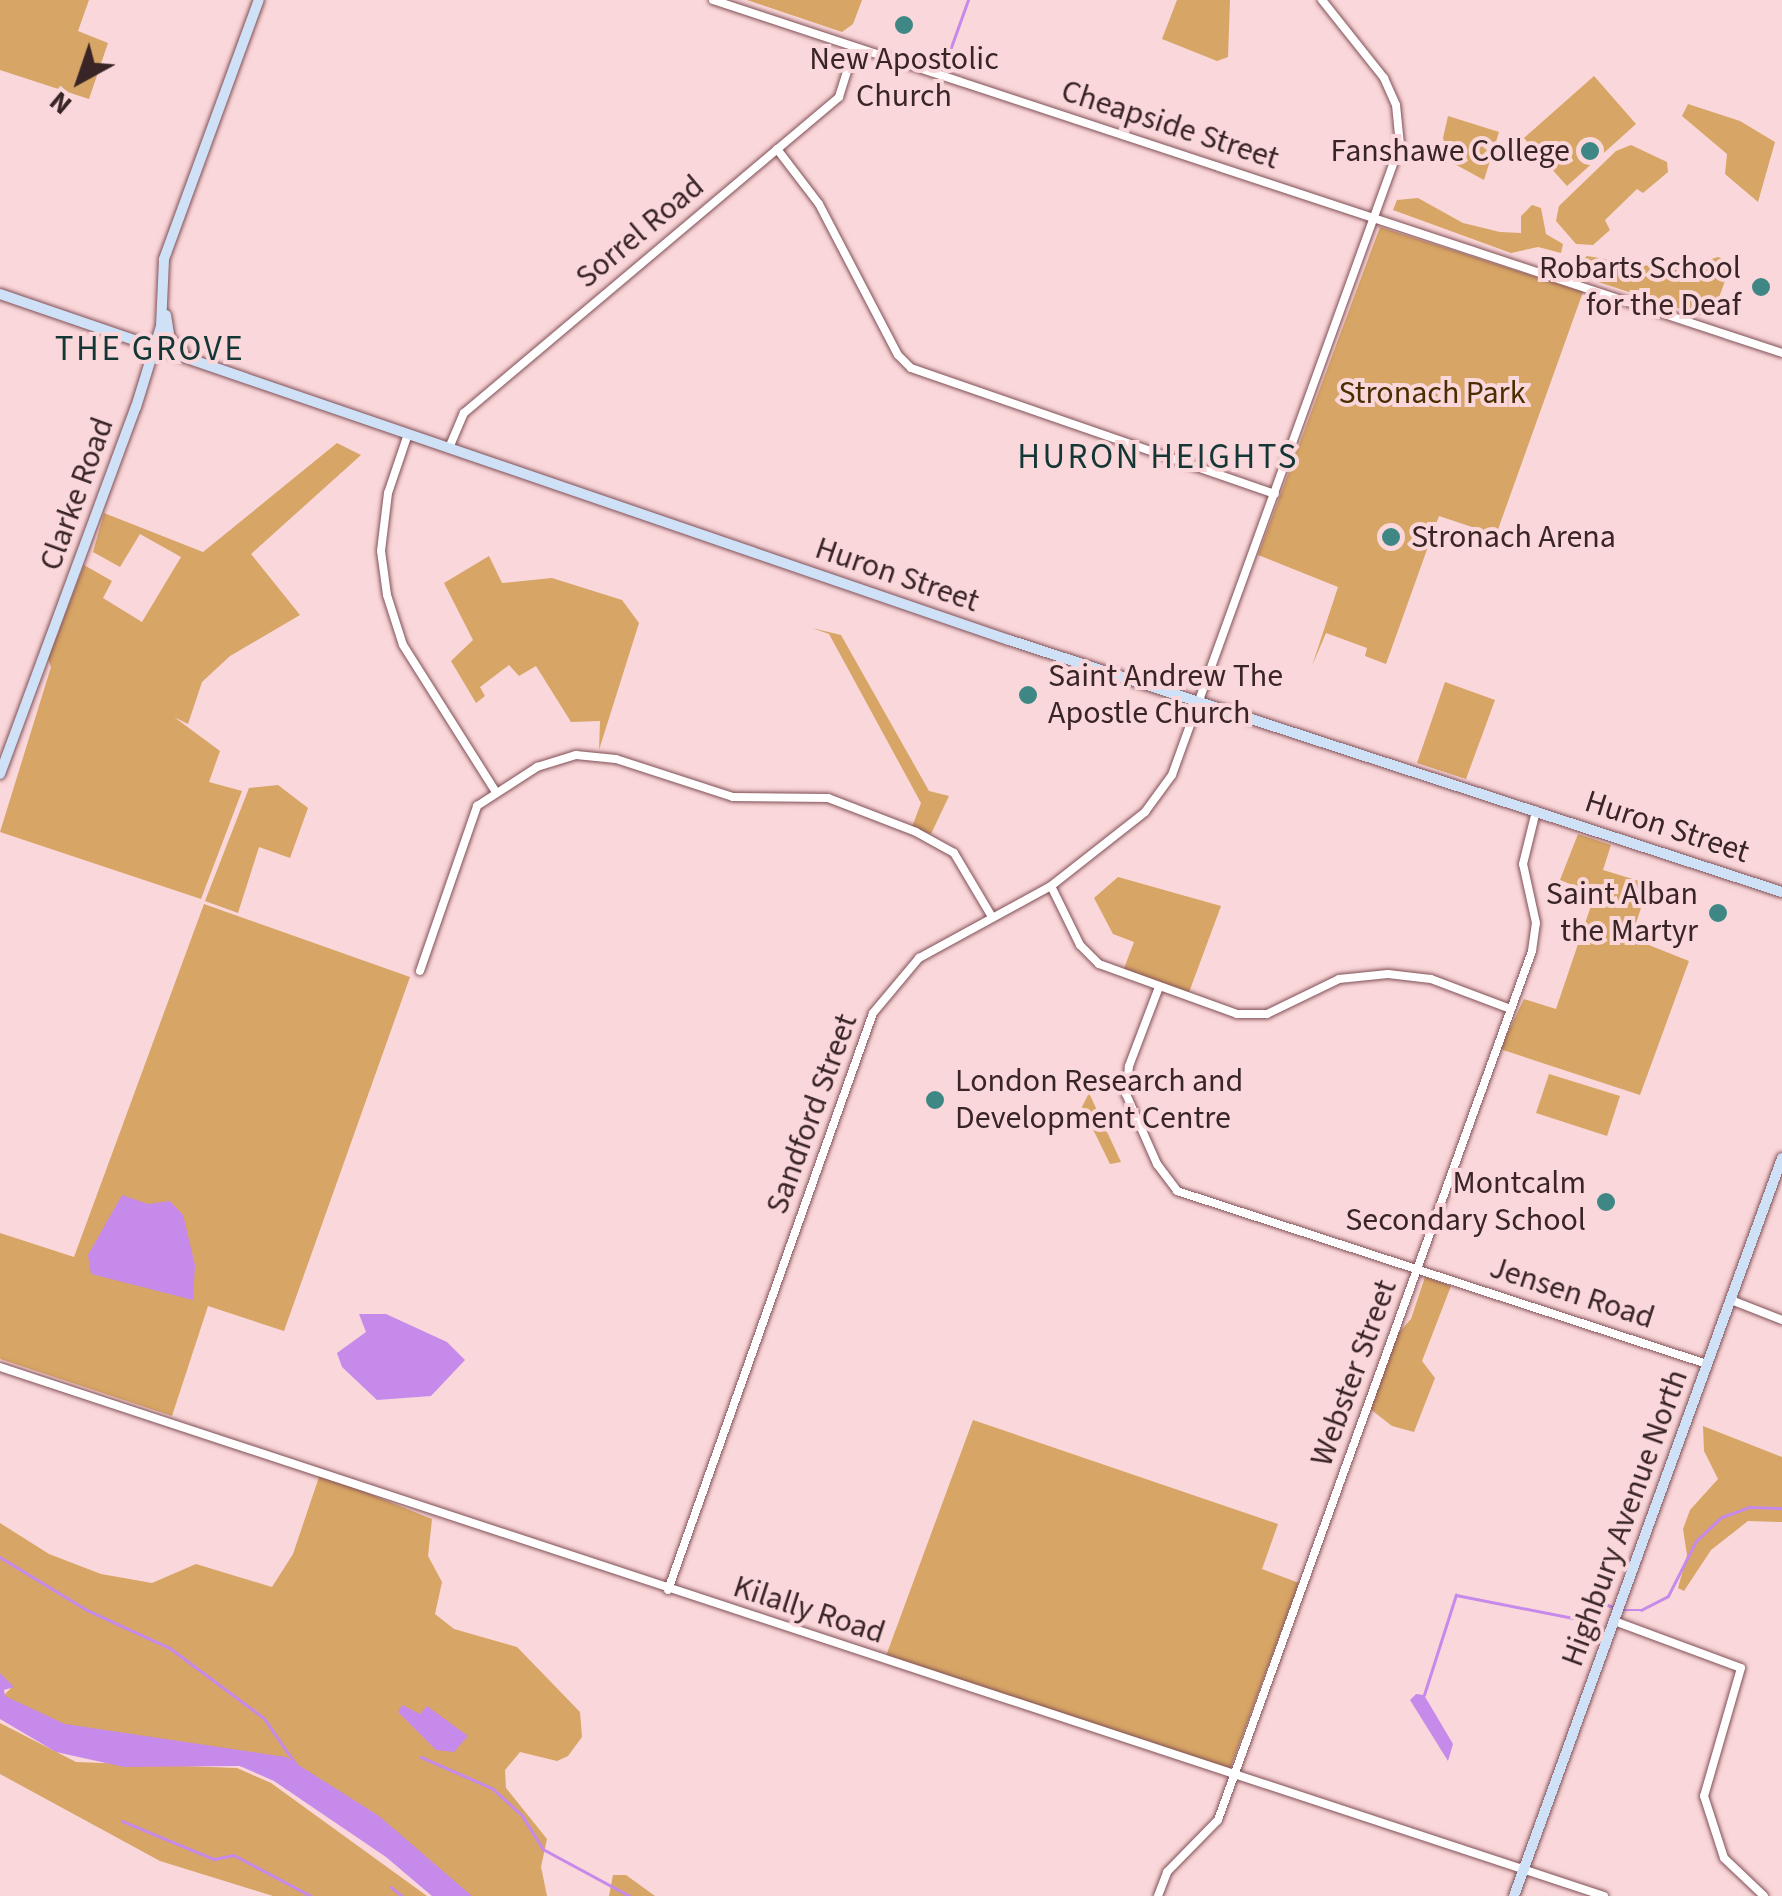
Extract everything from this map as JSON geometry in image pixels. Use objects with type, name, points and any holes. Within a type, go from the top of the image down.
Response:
[{"type":"main road","name":"Clarke Road","points":[[0,774],[155,346],[164,309],[164,259],[259,0]]},
{"type":"main road","name":"Huron Street","points":[[0,294],[449,448],[1782,892]]},
{"type":"main road","points":[[164,309],[170,338],[191,358]]},
{"type":"main road","points":[[128,338],[146,356],[147,369]]},
{"type":"main road","name":"Highbury Avenue North","points":[[1514,1896],[1782,1158]]},
{"type":"street","name":"Cheapside Street","points":[[713,0],[1782,353]]},
{"type":"street","name":"Sandford Street","points":[[668,1590],[873,1013],[919,958],[1050,886],[1146,812],[1172,775],[1377,219],[1400,145],[1396,104],[1384,78],[1322,0]]},
{"type":"street","name":"Sorrel Road","points":[[449,448],[464,412],[839,97],[854,49]]},
{"type":"street","points":[[777,149],[819,204],[898,355],[911,368],[1275,494]]},
{"type":"street","points":[[408,434],[388,493],[382,551],[387,595],[403,645],[496,792]]},
{"type":"street","points":[[420,971],[477,806],[553,760],[597,755],[733,796],[828,798],[939,841],[966,868],[992,917]]},
{"type":"street","name":"Webster Street","points":[[1158,1896],[1167,1872],[1218,1820],[1511,1009],[1536,923],[1524,864],[1536,811]]},
{"type":"street","points":[[1050,886],[1088,956],[1159,987],[1256,1015],[1338,979],[1404,974],[1511,1009]]},
{"type":"street","name":"Jensen Road","points":[[1159,987],[1129,1066],[1126,1094],[1157,1164],[1177,1191],[1707,1364]]},
{"type":"street","points":[[1731,1300],[1782,1320]]},
{"type":"street","name":"Kilally Road","points":[[0,1367],[1604,1896]]},
{"type":"street","points":[[1614,1621],[1741,1668],[1704,1796],[1724,1858],[1764,1896]]},
{"type":"green space","points":[[0,0],[89,0],[78,31],[108,43],[89,99],[0,70]]},
{"type":"green space","points":[[747,0],[862,0],[853,24],[842,32]]},
{"type":"green space","points":[[1177,0],[1230,0],[1228,57],[1217,61],[1162,39]]},
{"type":"green space","points":[[1594,76],[1636,124],[1567,186],[1524,138]]},
{"type":"green space","points":[[1688,104],[1740,121],[1775,142],[1758,202],[1725,174],[1727,154],[1682,116]]},
{"type":"green space","points":[[1448,116],[1499,132],[1484,180],[1449,161],[1443,138]]},
{"type":"green space","points":[[1631,145],[1667,162],[1668,172],[1643,193],[1637,189],[1605,220],[1610,230],[1593,245],[1576,244],[1556,221],[1559,206],[1616,151]]},
{"type":"green space","points":[[1418,198],[1463,223],[1500,232],[1521,233],[1521,216],[1532,205],[1541,208],[1546,234],[1563,244],[1561,253],[1538,247],[1511,253],[1393,210],[1397,200]]},
{"type":"green space","name":"Stronach Park","points":[[1380,227],[1583,292],[1496,535],[1439,516],[1386,664],[1365,656],[1367,648],[1326,633],[1312,666],[1338,587],[1258,555]]},
{"type":"green space","points":[[1587,256],[1675,270],[1718,257],[1732,262],[1711,319],[1568,272]]},
{"type":"green space","points":[[337,443],[361,455],[251,554],[300,615],[230,656],[202,682],[188,724],[174,717],[220,751],[209,782],[242,791],[201,899],[0,832],[51,667],[48,659],[84,565],[112,581],[103,598],[142,622],[181,557],[140,534],[120,567],[93,552],[104,513],[203,552]]},
{"type":"green space","points":[[489,556],[502,583],[552,578],[622,600],[639,623],[599,750],[600,721],[571,722],[536,666],[519,676],[509,665],[480,687],[485,696],[476,703],[451,661],[473,640],[444,583]]},
{"type":"green space","points":[[812,628],[841,635],[929,791],[949,796],[931,834],[912,827],[921,803],[829,634]]},
{"type":"green space","points":[[1445,682],[1495,700],[1466,779],[1417,763]]},
{"type":"green space","points":[[278,785],[308,808],[290,858],[259,847],[238,913],[205,901],[249,788]]},
{"type":"green space","points":[[1578,834],[1611,845],[1603,870],[1649,884],[1631,938],[1689,961],[1640,1095],[1500,1049],[1524,999],[1556,1009],[1595,894],[1560,880]]},
{"type":"green space","points":[[1118,877],[1221,906],[1188,995],[1123,971],[1134,942],[1113,934],[1094,898]]},
{"type":"green space","points":[[204,904],[410,977],[284,1331],[208,1306],[172,1416],[0,1359],[0,1233],[74,1257]]},
{"type":"green space","points":[[1549,1074],[1620,1096],[1607,1136],[1536,1113]]},
{"type":"green space","points":[[1089,1093],[1121,1162],[1110,1164],[1082,1107]]},
{"type":"green space","points":[[1425,1277],[1451,1286],[1422,1361],[1435,1378],[1414,1432],[1392,1426],[1369,1408],[1389,1344],[1411,1319]]},
{"type":"green space","points":[[973,1420],[1278,1524],[1262,1569],[1299,1583],[1230,1769],[886,1656]]},
{"type":"green space","points":[[1703,1426],[1782,1457],[1782,1522],[1748,1521],[1711,1550],[1684,1591],[1678,1588],[1687,1555],[1683,1529],[1690,1510],[1718,1479],[1704,1451]]},
{"type":"green space","points":[[320,1474],[432,1519],[428,1556],[442,1582],[435,1614],[454,1629],[517,1647],[580,1712],[582,1737],[568,1756],[557,1761],[520,1752],[505,1770],[506,1788],[547,1839],[541,1867],[547,1896],[469,1896],[327,1787],[62,1724],[2,1697],[11,1688],[0,1676],[0,1523],[49,1554],[101,1574],[152,1583],[196,1564],[272,1587],[293,1554]]},
{"type":"green space","points":[[0,1723],[76,1762],[237,1768],[271,1783],[427,1896],[273,1896],[160,1861],[0,1774]]},
{"type":"green space","points":[[613,1875],[626,1875],[655,1896],[609,1896]]},
{"type":"shaded area","points":[[122,1195],[148,1204],[170,1201],[183,1215],[195,1265],[193,1300],[91,1274],[88,1255]]},
{"type":"shaded area","points":[[359,1314],[386,1314],[447,1342],[465,1360],[431,1396],[377,1400],[342,1367],[337,1353],[366,1332]]},
{"type":"shaded area","points":[[0,1673],[14,1687],[4,1690],[5,1696],[65,1724],[286,1757],[379,1816],[472,1896],[432,1896],[386,1857],[274,1781],[240,1766],[124,1767],[56,1752],[0,1719]]},
{"type":"shaded area","points":[[1416,1694],[1424,1695],[1453,1744],[1448,1761],[1410,1700]]},
{"type":"shaded area","points":[[402,1705],[420,1714],[427,1706],[468,1736],[454,1752],[436,1750],[398,1712]]},
{"type":"waterway","points":[[949,53],[968,0]]},
{"type":"waterway","points":[[1621,1610],[1641,1610],[1668,1596],[1696,1541],[1722,1517],[1749,1507],[1782,1508]]},
{"type":"waterway","points":[[0,1557],[87,1610],[170,1648],[264,1718],[296,1764]]},
{"type":"waterway","points":[[1424,1695],[1456,1595],[1573,1618],[1594,1600],[1613,1607]]},
{"type":"waterway","points":[[421,1757],[492,1788],[522,1815],[543,1849],[630,1896]]},
{"type":"waterway","points":[[122,1821],[214,1859],[234,1855],[311,1896]]},
{"type":"waterway","points":[[391,1887],[402,1896]]},
{"type":"place","name":"New Apostolic Church","points":[[904,25]]},
{"type":"place","name":"Fanshawe College","points":[[1590,151]]},
{"type":"place","name":"Robarts School for the Deaf","points":[[1761,287]]},
{"type":"place","name":"Stronach Arena","points":[[1391,537]]},
{"type":"place","name":"Saint Andrew The Apostle Church","points":[[1028,695]]},
{"type":"place","name":"Saint Alban the Martyr","points":[[1718,913]]},
{"type":"place","name":"London Research and Development Centre","points":[[935,1100]]},
{"type":"place","name":"Montcalm Secondary School","points":[[1606,1202]]},
{"type":"district","name":"THE GROVE","points":[[150,349]]},
{"type":"district","name":"HURON HEIGHTS","points":[[1158,457]]}]
